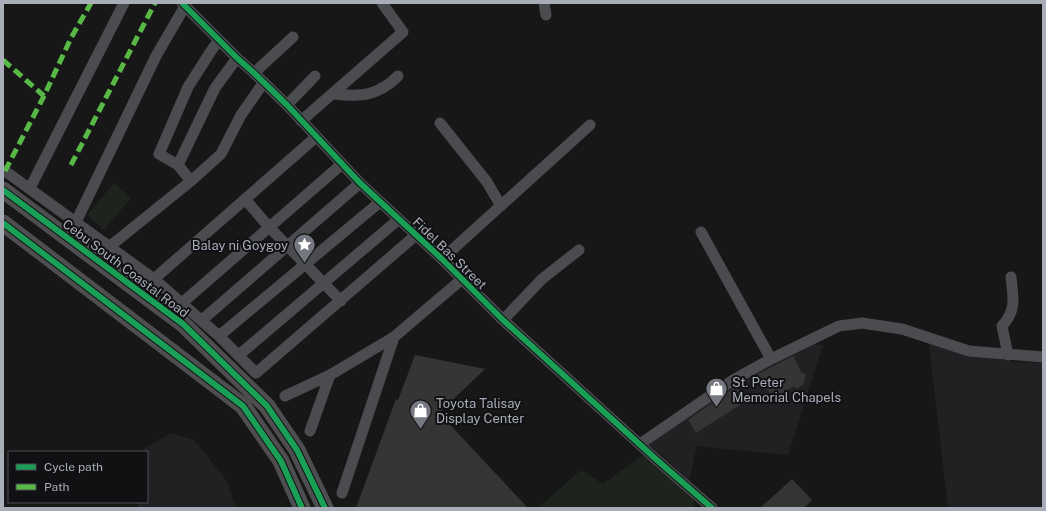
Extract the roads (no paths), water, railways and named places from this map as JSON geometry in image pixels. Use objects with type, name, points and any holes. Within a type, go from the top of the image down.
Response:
[{"type":"highway","name":"Cebu South Coastal Road","points":[[3,190],[166,301],[183,324],[267,406],[297,450],[325,508]]},
{"type":"highway","points":[[3,223],[243,406],[281,461],[302,508]]},
{"type":"street","points":[[30,188],[124,3]]},
{"type":"street","points":[[301,121],[334,94],[403,32],[382,3]]},
{"type":"street","points":[[544,3],[546,15]]},
{"type":"street","points":[[76,222],[156,56],[183,5]]},
{"type":"street","name":"Fidel Bas Street","points":[[183,5],[237,58],[264,82],[380,202],[442,259],[503,320],[712,508]]},
{"type":"street","points":[[254,73],[293,37]]},
{"type":"street","points":[[191,181],[178,166],[159,154],[188,87],[219,40]]},
{"type":"street","points":[[178,166],[215,88],[237,58]]},
{"type":"street","points":[[287,105],[315,76]]},
{"type":"street","points":[[334,94],[349,95],[376,92],[385,88],[398,76]]},
{"type":"street","points":[[109,247],[191,181],[221,154],[240,115],[264,82]]},
{"type":"street","points":[[440,123],[487,182],[501,206]]},
{"type":"street","points":[[442,259],[590,125]]},
{"type":"street","points":[[154,279],[316,137]]},
{"type":"street","points":[[182,303],[342,164]]},
{"type":"street","points":[[5,171],[154,279],[166,301],[182,303],[219,336],[256,373],[416,235]]},
{"type":"street","points":[[202,320],[360,182]]},
{"type":"street","points":[[245,199],[269,227],[306,263],[341,301]]},
{"type":"street","points":[[219,336],[380,202]]},
{"type":"street","points":[[239,355],[399,219]]},
{"type":"street","points":[[701,232],[771,359]]},
{"type":"street","points":[[503,320],[542,279],[579,250]]},
{"type":"street","points":[[1008,355],[1002,326],[1009,319],[1012,312],[1013,300],[1011,277]]},
{"type":"street","points":[[286,396],[330,374],[394,337],[462,280]]},
{"type":"street","points":[[640,444],[733,380],[771,359],[839,326],[862,323],[902,329],[970,351],[1043,357]]},
{"type":"street","points":[[342,493],[394,337]]},
{"type":"street","points":[[310,431],[330,374]]},
{"type":"place","name":"Balay ni Goygoy","points":[[304,264]]},
{"type":"place","name":"St. Peter Memorial Chapels","points":[[716,408]]},
{"type":"place","name":"Toyota Talisay Display Center","points":[[420,430]]}]
